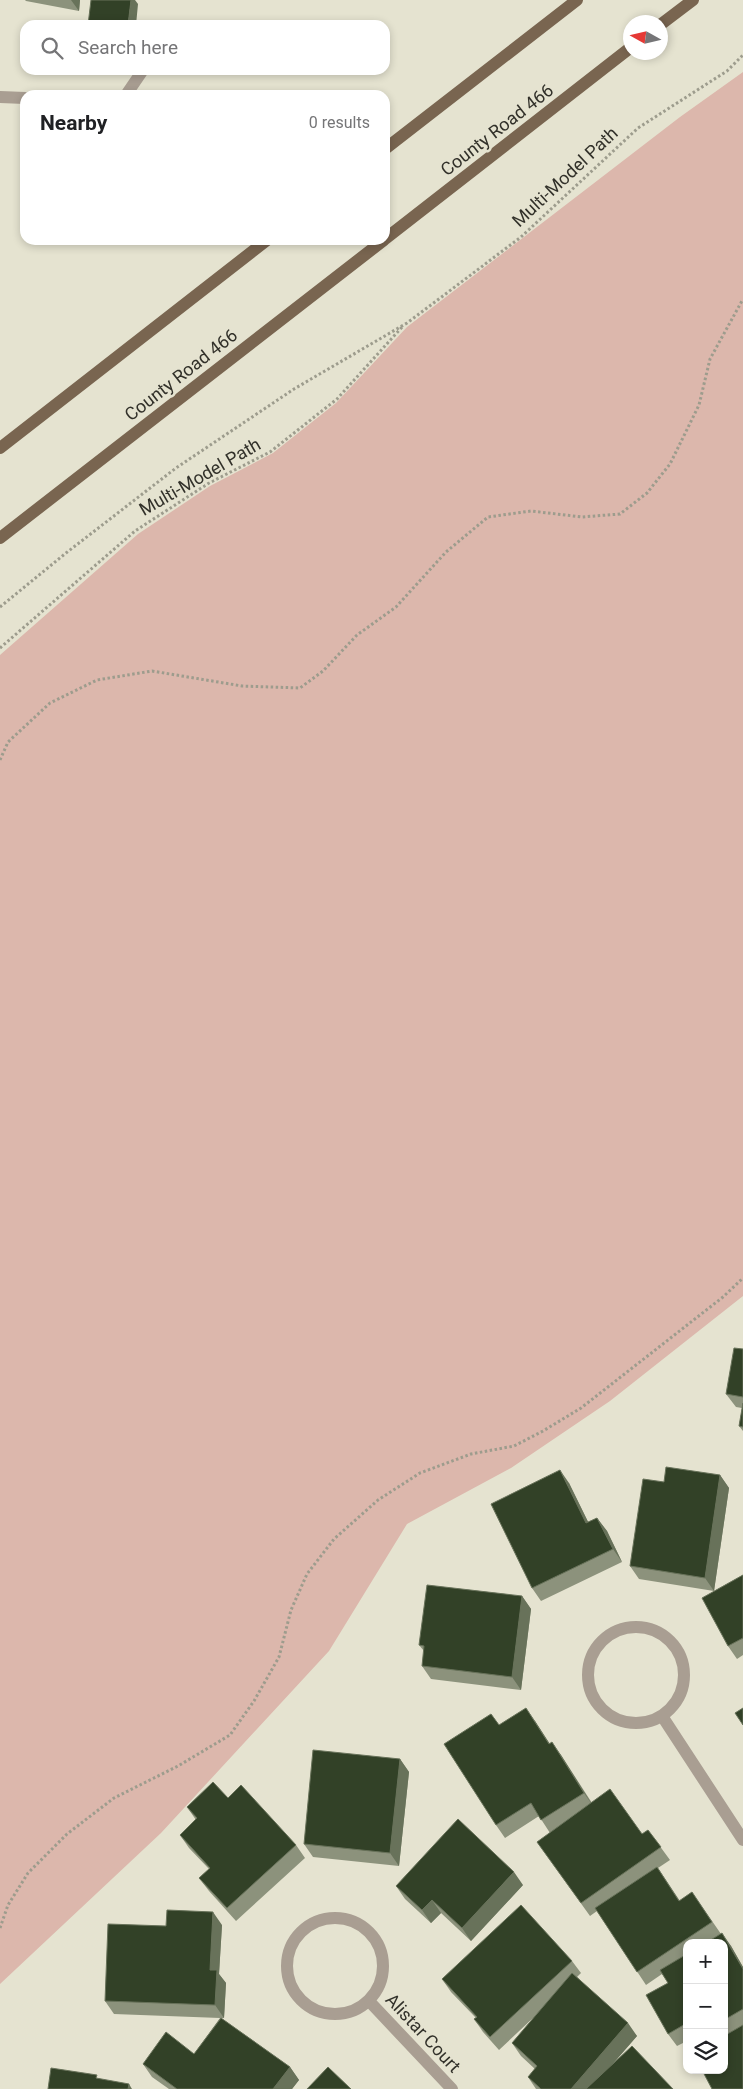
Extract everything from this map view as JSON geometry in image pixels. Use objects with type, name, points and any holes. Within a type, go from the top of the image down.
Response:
[{"type":"main road","points":[[390,145],[577,0]]},
{"type":"main road","points":[[668,19],[693,0]]},
{"type":"main road","name":"County Road 466","points":[[390,234],[623,53]]},
{"type":"main road","points":[[0,448],[262,245]]},
{"type":"main road","name":"County Road 466","points":[[0,538],[376,245]]},
{"type":"street","points":[[129,90],[140,75]]},
{"type":"street","points":[[0,97],[20,98]]},
{"type":"street","points":[[638,1626],[653,1629],[666,1637],[677,1648],[683,1662],[684,1677],[681,1692],[674,1705],[662,1716],[647,1722],[630,1723],[613,1718],[600,1708],[591,1694],[587,1677],[589,1660],[597,1645],[609,1634],[623,1627],[638,1626]]},
{"type":"street","points":[[662,1716],[743,1840]]},
{"type":"street","name":"Alistar Court","points":[[330,1918],[345,1918],[359,1923],[371,1932],[380,1945],[384,1975],[378,1989],[369,2001],[354,2011],[338,2015],[322,2013],[306,2005],[295,1993],[288,1977],[287,1960],[292,1944],[302,1930],[315,1922],[330,1918]]},
{"type":"street","name":"Alistar Court","points":[[369,2001],[452,2089]]},
{"type":"path","name":"Multi-Model Path","points":[[0,607],[66,552],[176,468],[294,389],[407,323],[521,237],[638,128],[727,71],[743,54]]},
{"type":"path","points":[[0,760],[8,742],[50,703],[97,680],[152,671],[242,686],[300,688],[323,671],[357,635],[396,607],[446,552],[488,516],[532,511],[582,517],[620,514],[647,493],[670,464],[700,404],[710,359],[743,299]]},
{"type":"path","name":"Multi-Model Path","points":[[0,648],[135,531],[209,483],[270,452],[337,399],[407,323]]},
{"type":"path","points":[[0,1928],[8,1906],[28,1873],[67,1834],[114,1798],[178,1766],[230,1734],[254,1700],[279,1657],[291,1610],[307,1574],[334,1539],[378,1500],[420,1473],[471,1454],[514,1446],[581,1408],[723,1297],[743,1278]]},
{"type":"shaded area","points":[[743,72],[743,1296],[610,1401],[511,1468],[407,1524],[329,1651],[161,1833],[0,1984],[0,655],[138,534],[210,486],[273,453],[336,403],[407,327],[680,117]]},
{"type":"building","points":[[91,0],[131,0],[129,20],[89,20]]},
{"type":"building","points":[[734,1348],[743,1349],[743,1397],[726,1394]]},
{"type":"building","points":[[743,1403],[743,1427],[739,1426]]},
{"type":"building","points":[[666,1467],[720,1475],[705,1578],[630,1566],[643,1479],[664,1482]]},
{"type":"building","points":[[560,1470],[586,1523],[597,1518],[613,1549],[532,1588],[491,1504]]},
{"type":"building","points":[[743,1575],[743,1638],[728,1646],[702,1598]]},
{"type":"building","points":[[427,1585],[522,1596],[512,1677],[422,1666],[424,1646],[419,1645]]},
{"type":"building","points":[[526,1708],[549,1744],[552,1742],[584,1793],[541,1820],[531,1803],[496,1825],[444,1744],[491,1714],[499,1725]]},
{"type":"building","points":[[743,1708],[743,1725],[735,1713]]},
{"type":"building","points":[[313,1750],[400,1759],[390,1853],[304,1844]]},
{"type":"building","points":[[213,1782],[228,1798],[241,1785],[296,1845],[227,1908],[199,1878],[210,1868],[180,1835],[197,1818],[187,1807]]},
{"type":"building","points":[[610,1789],[642,1834],[648,1830],[661,1847],[581,1903],[537,1842]]},
{"type":"building","points":[[458,1819],[514,1872],[462,1928],[432,1900],[422,1910],[396,1886]]},
{"type":"building","points":[[657,1867],[679,1901],[692,1892],[712,1922],[686,1939],[683,1939],[683,1941],[637,1972],[595,1908]]},
{"type":"building","points":[[521,1905],[572,1961],[490,2037],[474,2019],[477,2017],[442,1979]]},
{"type":"building","points":[[167,1910],[213,1912],[210,1970],[217,1970],[215,2005],[105,2001],[108,1924],[166,1926]]},
{"type":"building","points":[[722,1933],[726,1939],[712,1939]]},
{"type":"building","points":[[728,1943],[743,1969],[743,2009],[728,2018]]},
{"type":"building","points":[[683,1956],[683,2025],[668,2034],[646,1995],[668,1983],[660,1970]]},
{"type":"building","points":[[572,1973],[628,2023],[571,2089],[541,2089],[528,2077],[537,2066],[512,2043]]},
{"type":"building","points":[[221,2018],[290,2067],[273,2089],[177,2089],[143,2064],[166,2032],[194,2054]]},
{"type":"building","points":[[743,2025],[743,2089],[712,2089],[704,2074],[728,2074],[728,2034]]},
{"type":"building","points":[[632,2046],[673,2089],[586,2089]]},
{"type":"building","points":[[328,2067],[351,2089],[307,2089]]},
{"type":"building","points":[[51,2068],[97,2075],[96,2078],[129,2084],[128,2089],[48,2089]]}]
